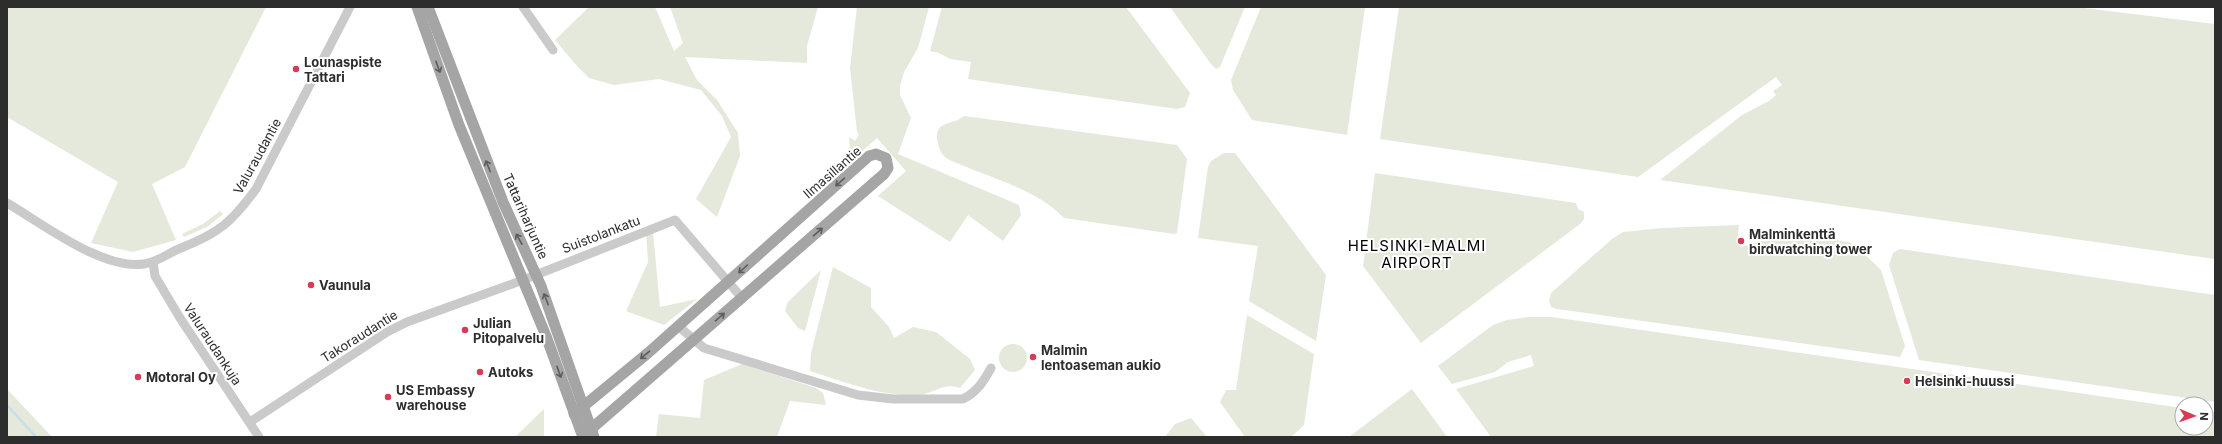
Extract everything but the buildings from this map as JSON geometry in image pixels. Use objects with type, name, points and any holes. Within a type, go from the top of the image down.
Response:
[{"type":"main road","name":"Tattariharjuntie","points":[[417,7],[458,126],[588,435]]},
{"type":"main road","name":"Tattariharjuntie","points":[[428,7],[503,202],[536,274],[558,330],[578,411]]},
{"type":"main road","name":"Ilmasillantie","points":[[578,411],[678,326],[869,156],[876,154],[886,158],[888,168],[884,174],[588,435]]},
{"type":"street","name":"Valuraudantie","points":[[7,203],[88,251],[108,260],[125,264],[153,262],[214,234],[224,227],[243,207],[256,189],[350,7]]},
{"type":"street","points":[[522,7],[553,50]]},
{"type":"street","name":"Suistolankatu","points":[[536,274],[675,220],[728,282]]},
{"type":"street","name":"Valuraudankuja","points":[[153,262],[155,276],[180,318],[259,437]]},
{"type":"street","name":"Takoraudantie","points":[[250,422],[387,332],[414,319],[536,274]]},
{"type":"street","points":[[728,282],[742,298]]},
{"type":"street","points":[[678,326],[704,348],[840,390],[881,398],[963,398],[973,394],[979,388],[991,368]]},
{"type":"shaded area","points":[[7,7],[266,7],[185,167],[152,184],[176,240],[133,252],[91,243],[118,182],[7,117]]},
{"type":"shaded area","points":[[589,7],[655,7],[674,51],[683,43],[670,7],[818,7],[807,46],[807,63],[685,57],[697,80],[717,100],[738,133],[740,156],[717,217],[696,199],[731,137],[722,116],[701,90],[659,79],[614,85],[589,78],[555,40]]},
{"type":"shaded area","points":[[857,7],[929,7],[918,48],[904,72],[900,86],[900,95],[911,118],[898,154],[1019,205],[1021,215],[1003,241],[968,215],[950,242],[878,196],[906,171],[877,138],[851,161],[849,137],[855,141],[859,135],[857,132],[850,68]]},
{"type":"shaded area","points":[[942,7],[1126,7],[1190,93],[1185,107],[1177,109],[968,79],[971,62],[950,59],[939,53],[930,51]]},
{"type":"shaded area","points":[[1170,7],[1245,7],[1220,67],[1216,69],[1211,64]]},
{"type":"shaded area","points":[[1261,7],[1365,7],[1347,135],[1252,120],[1233,90],[1231,80]]},
{"type":"shaded area","points":[[1399,7],[2076,7],[2215,24],[2215,259],[1660,180],[1742,115],[1769,101],[1776,95],[1773,91],[1782,85],[1776,77],[1638,177],[1380,139]]},
{"type":"shaded area","points":[[964,116],[1177,145],[1187,159],[1177,233],[1174,234],[1064,218],[1053,208],[1027,192],[948,159],[939,149],[937,136],[939,128]]},
{"type":"shaded area","points":[[1224,153],[1235,153],[1326,275],[1316,341],[1249,301],[1258,246],[1198,238],[1208,167],[1211,161]]},
{"type":"shaded area","points":[[1375,173],[1576,203],[1578,209],[1584,212],[1584,219],[1580,224],[1421,343],[1363,266]]},
{"type":"shaded area","points":[[220,211],[223,214],[207,227],[184,237],[182,234],[203,224]]},
{"type":"shaded area","points":[[1739,225],[1737,242],[1742,247],[1786,233],[1849,242],[1858,248],[1881,270],[1905,346],[1900,357],[1551,307],[1549,301],[1551,293],[1612,239],[1623,232],[1662,228]]},
{"type":"shaded area","points":[[646,231],[653,232],[660,307],[697,299],[664,325],[626,311],[648,262]]},
{"type":"shaded area","points":[[1900,249],[2215,295],[2215,402],[2214,396],[2174,396],[1919,360],[1889,265],[1893,253]]},
{"type":"shaded area","points":[[833,267],[871,288],[871,307],[889,327],[894,338],[913,327],[936,332],[970,359],[975,370],[960,388],[948,386],[929,393],[918,395],[891,394],[877,391],[810,371],[811,353]]},
{"type":"shaded area","points":[[821,270],[805,331],[798,328],[785,311],[788,302]]},
{"type":"shaded area","points":[[1247,315],[1314,354],[1304,425],[1291,437],[1245,437],[1220,402],[1226,390],[1236,390]]},
{"type":"shaded area","points":[[1528,317],[1552,317],[2174,407],[2174,436],[2214,436],[2215,412],[2215,437],[1491,437],[1456,389],[1534,366],[1531,355],[1508,362],[1495,372],[1452,384],[1438,366],[1493,325],[1507,320]]},
{"type":"shaded area","points":[[1013,344],[1023,348],[1027,358],[1023,368],[1013,372],[1003,368],[999,358],[1003,348]]},
{"type":"shaded area","points":[[742,364],[816,388],[823,393],[826,405],[790,401],[777,437],[656,437],[659,414],[700,418],[704,380]]},
{"type":"shaded area","points":[[7,389],[52,437],[7,437]]},
{"type":"shaded area","points":[[1412,389],[1447,437],[1349,437]]},
{"type":"shaded area","points":[[544,409],[544,437],[515,437]]},
{"type":"shaded area","points":[[1191,418],[1207,437],[1165,437],[1175,424]]},
{"type":"waterway","points":[[7,405],[36,437]]},
{"type":"place","name":"Lounaspiste Tattari","points":[[296,69]]},
{"type":"place","name":"Malminkenttä birdwatching tower","points":[[1741,241]]},
{"type":"place","name":"Vaunula","points":[[311,285]]},
{"type":"place","name":"Julian Pitopalvelu","points":[[465,330]]},
{"type":"place","name":"Malmin lentoaseman aukio","points":[[1033,357]]},
{"type":"place","name":"Autoks","points":[[480,372]]},
{"type":"place","name":"Motoral Oy","points":[[138,377]]},
{"type":"place","name":"Helsinki-huussi","points":[[1907,381]]},
{"type":"place","name":"US Embassy warehouse","points":[[388,397]]},
{"type":"district","name":"HELSINKI-MALMI AIRPORT","points":[[1417,254]]}]
